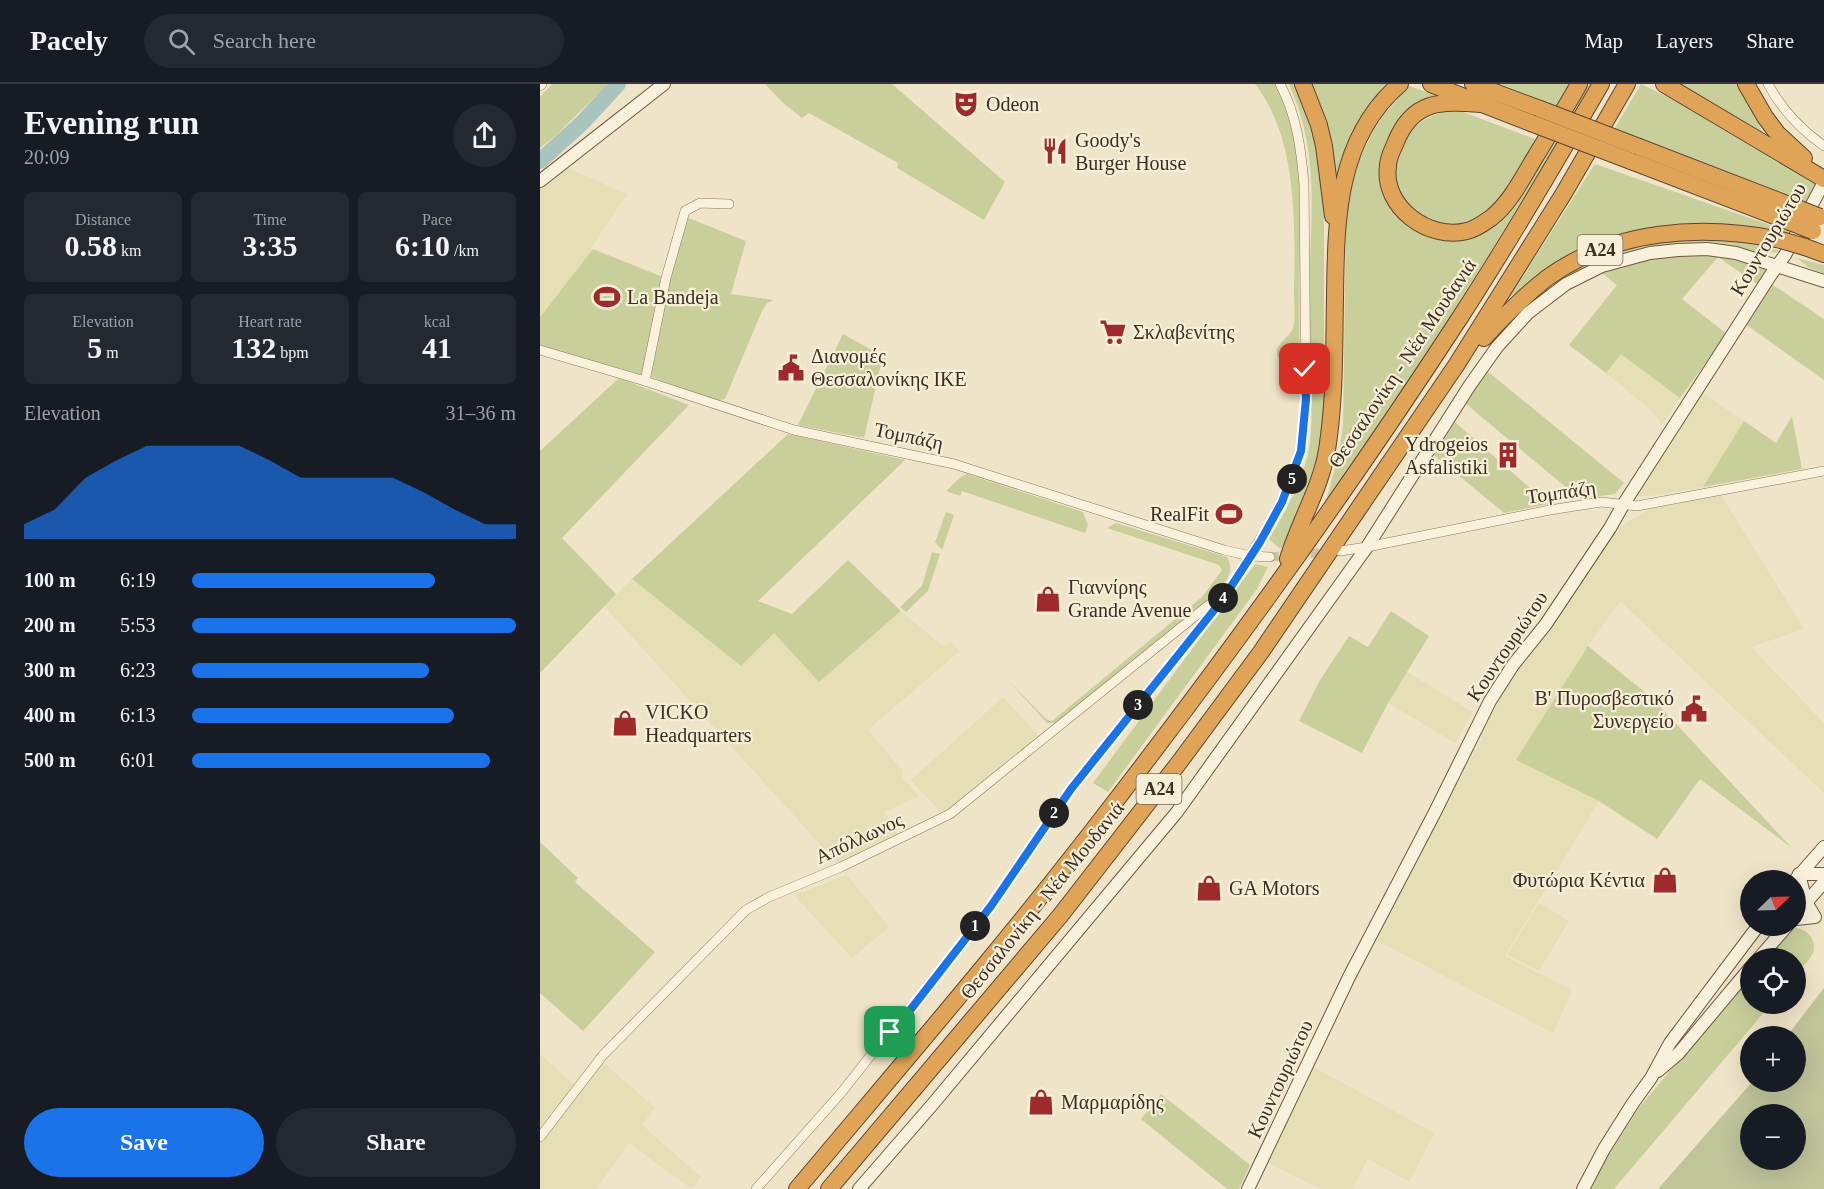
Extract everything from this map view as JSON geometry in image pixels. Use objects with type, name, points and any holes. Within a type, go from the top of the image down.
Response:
[{"type":"highway","points":[[1303,84],[1319,125],[1324,146],[1329,194],[1336,228]]},
{"type":"highway","name":"Α24","points":[[1284,573],[1296,534],[1314,499],[1328,445],[1332,410],[1336,228],[1344,182],[1358,139],[1376,109],[1400,84]]},
{"type":"highway","points":[[1431,84],[1481,104]]},
{"type":"highway","points":[[1473,84],[1536,116],[1820,225]]},
{"type":"highway","points":[[1536,116],[1481,104],[1451,102],[1418,111],[1407,120],[1400,131],[1388,166],[1390,187],[1403,211],[1427,228],[1455,233],[1468,231],[1480,225],[1503,207],[1579,84]]},
{"type":"highway","name":"Θεσσαλονίκη - Νέα Μουδανιά","points":[[797,1189],[888,1083],[1088,836],[1185,710],[1331,507],[1459,319],[1536,196],[1601,84]]},
{"type":"highway","name":"Θεσσαλονίκη - Νέα Μουδανιά","points":[[829,1189],[1060,916],[1178,764],[1261,652],[1457,364],[1564,193],[1627,84]]},
{"type":"highway","points":[[1664,84],[1821,179]]},
{"type":"highway","points":[[1746,84],[1765,117],[1821,179]]},
{"type":"highway","name":"Α24","points":[[1457,364],[1511,310],[1548,278],[1607,248],[1647,236],[1682,231],[1731,232],[1781,240],[1824,254]]},
{"type":"street","points":[[540,181],[663,84]]},
{"type":"street","points":[[756,1189],[911,1009],[991,906],[1071,789],[1223,599],[1274,517],[1293,476],[1301,451],[1306,399],[1303,174],[1296,124],[1289,100],[1281,84]]},
{"type":"street","points":[[1768,84],[1789,115],[1803,130],[1824,146]]},
{"type":"street","name":"Κουντουριώτου","points":[[1248,1189],[1349,977],[1490,701],[1513,665],[1546,624],[1610,528],[1785,255],[1821,179]]},
{"type":"street","points":[[645,381],[666,278],[685,211],[700,203],[729,204]]},
{"type":"street","points":[[859,1189],[1177,812],[1367,548],[1470,385],[1511,330],[1549,295],[1566,284],[1602,266],[1650,253],[1707,249],[1736,253],[1824,280]]},
{"type":"street","name":"Τομπάζη","points":[[540,350],[645,381],[794,430],[954,464],[1157,529],[1250,556],[1270,556]]},
{"type":"street","name":"Τομπάζη","points":[[1340,551],[1367,548],[1550,510],[1601,502],[1623,505],[1645,504],[1824,471]]},
{"type":"street","name":"Απόλλωνος","points":[[540,1137],[603,1055],[746,910],[769,897],[841,867],[950,814],[1201,611],[1210,604],[1223,599]]},
{"type":"street","points":[[1803,870],[1824,847]]},
{"type":"street","points":[[1806,876],[1824,874]]},
{"type":"street","points":[[1806,916],[1815,916],[1806,902],[1824,882]]},
{"type":"street","points":[[1583,1189],[1604,1149],[1651,1078],[1670,1044],[1751,936]]},
{"type":"street","points":[[1768,948],[1778,936]]},
{"type":"street","points":[[1651,1078],[1678,1054],[1740,980]]},
{"type":"shaded area","points":[[565,167],[627,194],[591,248],[593,249],[540,316],[540,187]]},
{"type":"shaded area","points":[[1621,354],[1680,398],[1662,425],[1652,411],[1606,373]]},
{"type":"shaded area","points":[[1701,392],[1744,421],[1703,487],[1650,496],[1634,496]]},
{"type":"shaded area","points":[[1721,495],[1804,629],[1751,647],[1824,723],[1824,793],[1620,601],[1588,646],[1517,761],[1599,801],[1505,956],[1572,990],[1553,1033],[1374,939],[1483,737],[1477,734],[1516,672],[1558,621],[1613,531],[1652,508]]},
{"type":"shaded area","points":[[632,579],[741,666],[774,633],[819,682],[901,611],[943,646],[951,642],[960,651],[868,730],[902,770],[902,777],[919,796],[884,812],[899,835],[837,863],[604,606]]},
{"type":"shaded area","points":[[1407,672],[1473,712],[1455,743],[1388,703]]},
{"type":"shaded area","points":[[1003,697],[1040,737],[942,814],[911,780]]},
{"type":"shaded area","points":[[847,875],[889,927],[852,958],[794,895]]},
{"type":"shaded area","points":[[1539,903],[1569,921],[1539,971],[1507,955]]},
{"type":"shaded area","points":[[540,1054],[574,1085],[540,1131]]},
{"type":"shaded area","points":[[602,1061],[655,1108],[642,1125],[701,1177],[692,1189],[629,1143],[596,1189],[540,1189],[540,1142]]},
{"type":"shaded area","points":[[1312,1066],[1434,1133],[1409,1182],[1368,1159],[1352,1189],[1321,1189],[1268,1163]]},
{"type":"green space","points":[[552,84],[608,84],[540,148],[540,97]]},
{"type":"green space","points":[[765,84],[892,84],[1005,182],[984,220],[897,168],[898,163],[809,113],[802,118]]},
{"type":"green space","points":[[1255,84],[1277,84],[1292,120],[1300,179],[1299,359],[1287,365],[1280,359],[1277,349],[1292,331],[1294,325],[1294,239],[1291,184],[1279,130],[1269,106]]},
{"type":"green space","points":[[1289,84],[1297,84],[1313,123],[1324,189],[1324,338],[1328,408],[1317,474],[1286,543],[1280,549],[1269,539],[1288,507],[1303,472],[1309,448],[1312,414],[1311,174],[1304,130]]},
{"type":"green space","points":[[1311,84],[1386,84],[1370,105],[1357,128],[1337,176],[1331,146]]},
{"type":"green space","points":[[1500,84],[1571,84],[1557,106]]},
{"type":"green space","points":[[1586,84],[1592,84],[1465,292],[1332,496],[1327,497],[1339,453],[1343,426],[1346,217],[1354,173],[1373,131],[1409,86],[1444,98],[1407,114],[1393,128],[1381,164],[1402,220],[1416,231],[1432,237],[1447,240],[1465,239],[1493,228],[1506,214]]},
{"type":"green space","points":[[1641,84],[1683,104],[1816,185],[1808,203],[1615,128]]},
{"type":"green space","points":[[1680,84],[1738,84],[1763,133],[1761,132]]},
{"type":"green space","points":[[1452,111],[1463,112],[1540,141],[1494,206],[1479,217],[1451,224],[1424,219],[1412,211],[1402,199],[1395,180],[1400,149],[1412,130],[1429,117]]},
{"type":"green space","points":[[1595,164],[1813,240],[1824,245],[1824,249],[1720,224],[1675,224],[1627,233],[1555,264],[1509,298]]},
{"type":"green space","points":[[686,217],[746,241],[731,294],[774,300],[767,303],[762,311],[725,399],[717,401],[651,377],[670,276]]},
{"type":"green space","points":[[1677,239],[1742,243],[1781,251],[1767,253],[1710,245],[1573,276],[1461,389],[1510,323],[1549,288],[1595,261],[1622,251]]},
{"type":"green space","name":"La Bandeja","points":[[593,249],[663,277],[643,375],[540,346],[540,317]]},
{"type":"green space","points":[[1688,254],[1729,257],[1769,268],[1758,285],[1718,257],[1682,299],[1727,334],[1680,398],[1621,354],[1606,373],[1569,345],[1617,285],[1599,271],[1642,258]]},
{"type":"green space","points":[[1797,258],[1824,265],[1824,274],[1808,267]]},
{"type":"green space","points":[[1770,283],[1824,319],[1824,380],[1745,324]]},
{"type":"green space","points":[[843,334],[886,358],[881,364],[864,438],[798,425]]},
{"type":"green space","points":[[1486,370],[1624,483],[1615,494],[1580,499],[1466,404]]},
{"type":"green space","points":[[619,378],[689,405],[562,538],[616,594],[540,673],[540,451]]},
{"type":"green space","points":[[1792,416],[1802,469],[1703,487],[1744,421],[1776,443]]},
{"type":"green space","points":[[1455,422],[1548,504],[1504,513],[1434,455]]},
{"type":"green space","points":[[788,434],[905,460],[758,601],[792,614],[848,560],[901,611],[819,682],[774,633],[741,666],[632,579]]},
{"type":"green space","points":[[967,474],[1083,512],[1088,525],[1085,533],[962,491],[960,496],[946,491]]},
{"type":"green space","points":[[946,512],[954,515],[942,550],[935,542]]},
{"type":"green space","points":[[1116,523],[1227,557],[1230,573],[1222,587],[1058,723],[1047,723],[1005,677],[1046,719],[1052,721],[1202,597],[1222,570],[1219,565],[1107,528]]},
{"type":"green space","points":[[932,552],[940,554],[928,591],[906,612],[900,607],[922,586]]},
{"type":"green space","points":[[1255,564],[1268,567],[1257,589],[1108,792],[1093,783]]},
{"type":"green space","points":[[1391,611],[1429,636],[1388,703],[1362,753],[1299,721],[1320,680],[1349,636],[1368,647]]},
{"type":"green space","points":[[1588,646],[1652,698],[1792,848],[1700,779],[1657,839],[1599,801],[1516,760]]},
{"type":"green space","points":[[540,842],[578,878],[575,882],[655,952],[583,1031],[540,993]]},
{"type":"green space","points":[[1806,932],[1814,945],[1812,955],[1806,963],[1806,948],[1773,948],[1783,936],[1806,936]]},
{"type":"green space","points":[[1740,987],[1740,1014],[1763,1014],[1752,1026],[1740,1026],[1740,1041],[1614,1189],[1591,1189],[1604,1162],[1638,1109]]},
{"type":"green space","points":[[1824,988],[1824,1189],[1658,1189],[1743,1092],[1806,1092],[1806,1026],[1795,1026]]},
{"type":"green space","points":[[1161,1094],[1250,1165],[1239,1189],[1227,1189],[1141,1119]]},
{"type":"waterway","points":[[540,161],[582,123],[618,84]]},
{"type":"tunnel","points":[[1270,557],[1329,552]]},
{"type":"place","name":"Odeon","points":[[966,104]]},
{"type":"place","name":"Goody's Burger House","points":[[1055,151]]},
{"type":"place","name":"La Bandeja","points":[[607,297]]},
{"type":"place","name":"Σκλαβενίτης","points":[[1113,332]]},
{"type":"place","name":"Διανομές Θεσσαλονίκης ΙΚΕ","points":[[791,368]]},
{"type":"place","name":"Ydrogeios Asfalistiki","points":[[1508,455]]},
{"type":"place","name":"RealFit","points":[[1229,514]]},
{"type":"place","name":"Γιαννίρης Grande Avenue","points":[[1048,599]]},
{"type":"place","name":"Β' Πυροσβεστικό Συνεργείο","points":[[1694,709]]},
{"type":"place","name":"VICKO Headquarters","points":[[625,723]]},
{"type":"place","name":"Φυτώρια Κέντια","points":[[1665,880]]},
{"type":"place","name":"GA Motors","points":[[1209,888]]},
{"type":"place","name":"Μαρμαρίδης","points":[[1041,1102]]},
{"type":"route","points":[[890,1032],[911,1009],[991,906],[1071,789],[1223,599],[1260,542],[1282,502],[1301,451],[1306,399],[1305,369]]}]
